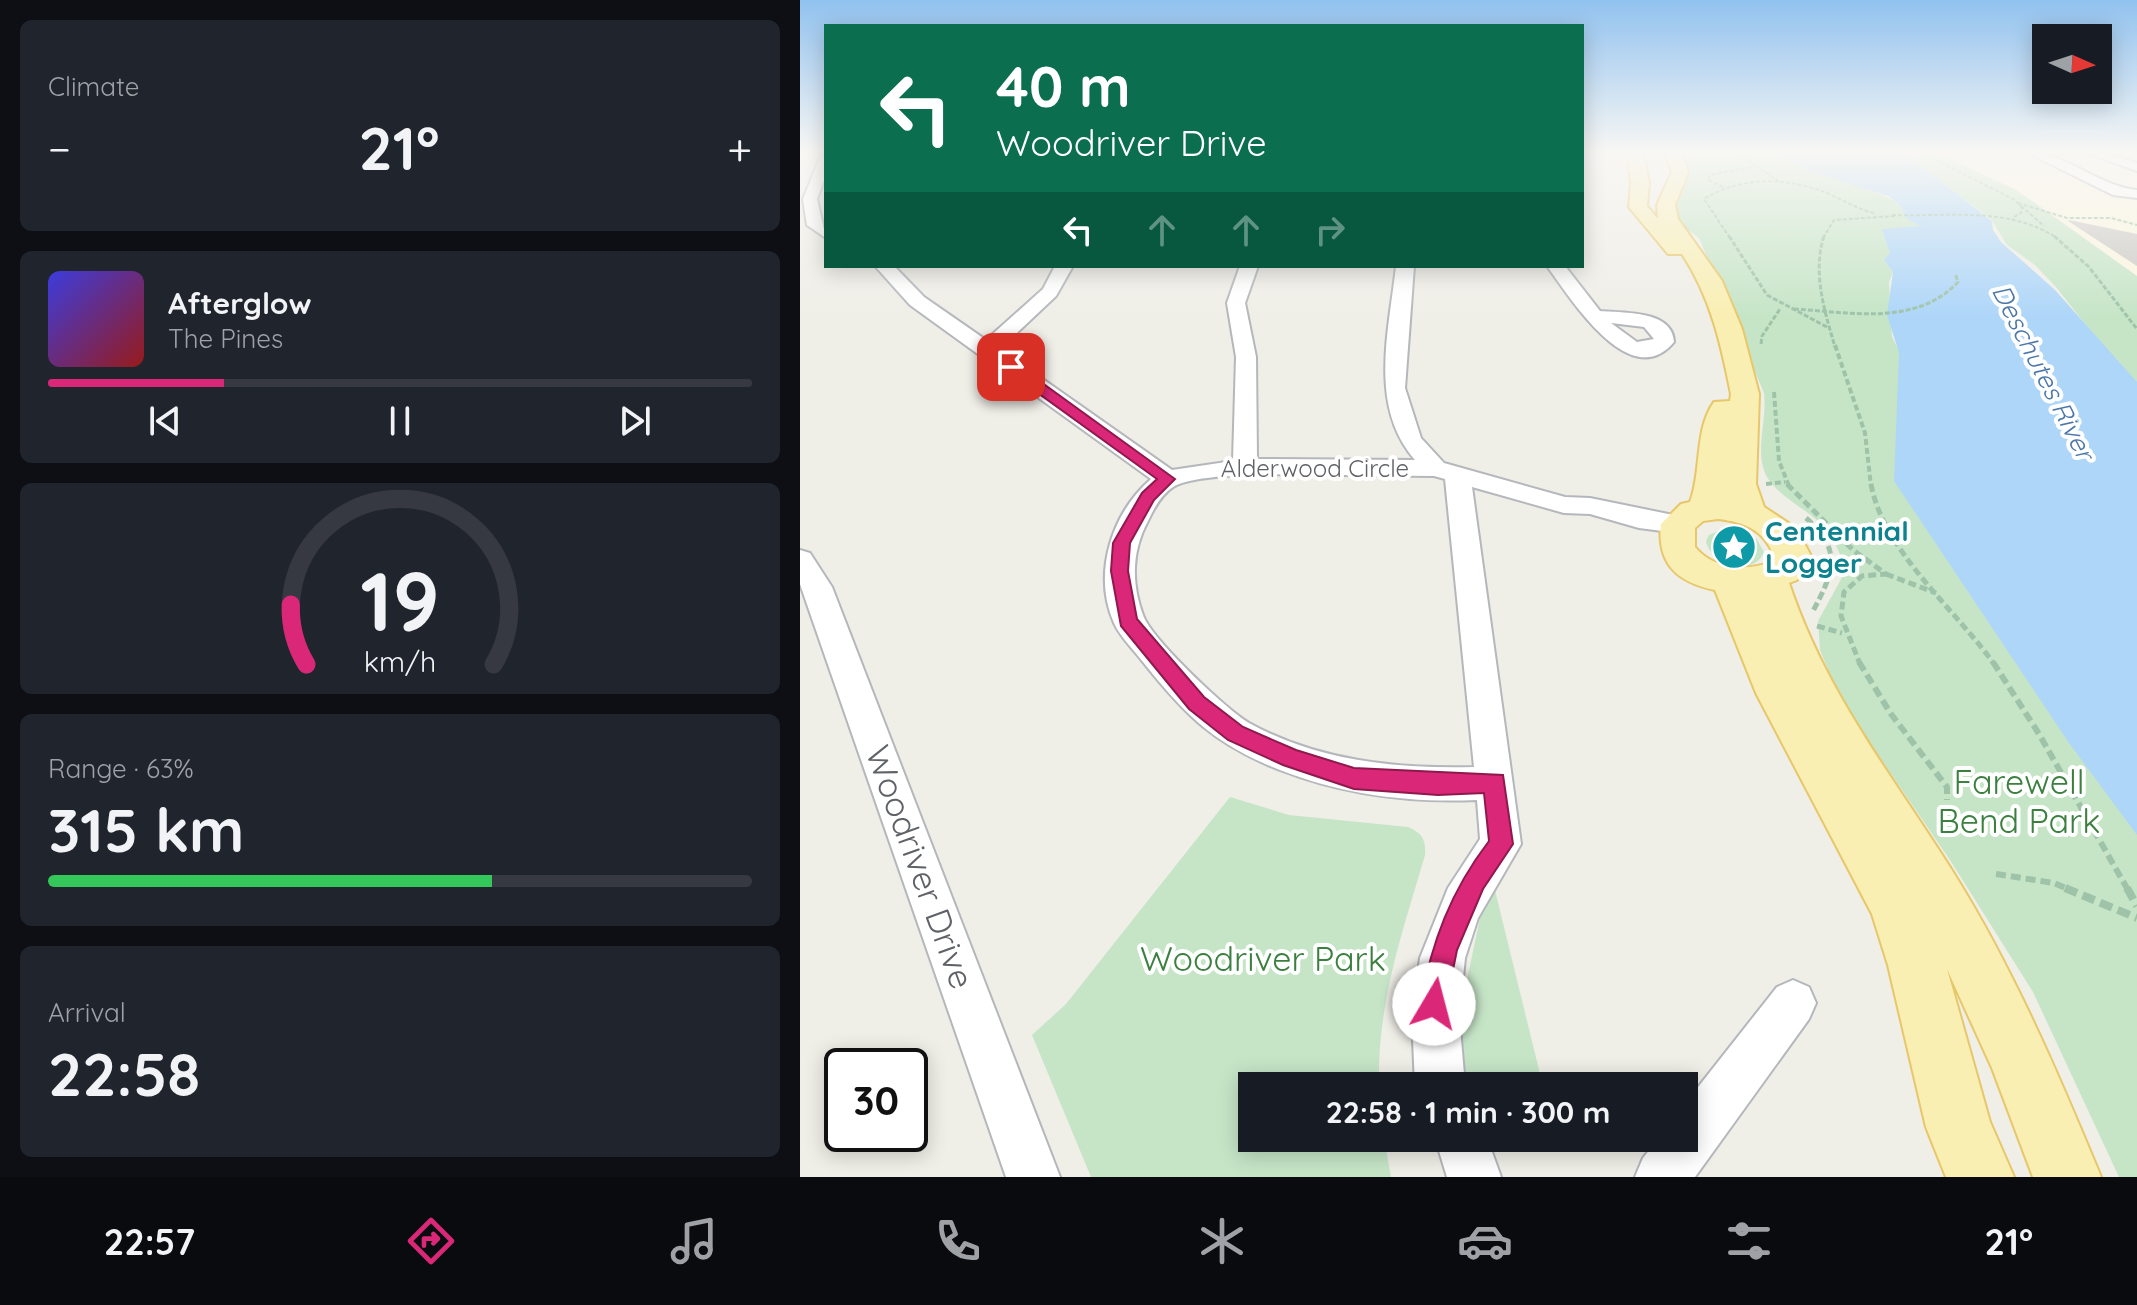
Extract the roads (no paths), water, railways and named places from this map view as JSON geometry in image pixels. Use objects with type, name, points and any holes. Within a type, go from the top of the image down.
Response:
[{"type":"main road","points":[[1638,207],[1677,252],[1695,304]]},
{"type":"main road","points":[[1666,207],[1668,219],[1701,264],[1721,303],[1745,394],[1740,484],[1749,512],[1778,529],[1791,552],[1789,563],[1782,573],[1750,581],[1694,567],[1686,525],[1713,484],[1715,446],[1724,406],[1713,362]]},
{"type":"main road","points":[[1686,525],[1749,512]]},
{"type":"main road","points":[[1750,581],[1778,693],[1895,903],[1917,965],[1959,1127],[1980,1177]]},
{"type":"main road","points":[[1750,581],[1780,621],[1805,682],[1934,891],[1988,992],[2067,1177]]},
{"type":"street","points":[[812,207],[815,225],[824,232]]},
{"type":"street","points":[[886,268],[917,301],[1167,479],[1147,497],[1122,543],[1120,571],[1128,621],[1196,703],[1236,733],[1291,758],[1354,778],[1438,785],[1495,783]]},
{"type":"street","points":[[987,350],[1050,292],[1063,268]]},
{"type":"street","points":[[1245,466],[1246,357],[1236,303],[1248,268]]},
{"type":"street","name":"Alderwood Circle","points":[[1405,268],[1394,388],[1410,440],[1446,470]]},
{"type":"street","points":[[1558,268],[1596,316]]},
{"type":"street","name":"Alderwood Circle","points":[[1167,479],[1245,466],[1446,470],[1564,505],[1582,518],[1632,535],[1686,525]]},
{"type":"street","points":[[1438,1072],[1433,1026],[1435,982],[1444,949],[1474,881],[1501,844],[1495,783],[1446,470]]},
{"type":"street","name":"Woodriver Drive","points":[[800,560],[817,587],[1033,1177]]},
{"type":"street","points":[[1681,1169],[1793,1003]]},
{"type":"street","points":[[1466,1152],[1474,1177]]},
{"type":"water","name":"Deschutes River","points":[[1901,207],[1974,207],[1992,221],[1993,230],[2001,242],[2055,290],[2137,382],[2137,835],[2069,743],[1894,481],[1899,353],[1887,315],[1893,272],[1884,260],[1890,253],[1882,229],[1921,226],[1907,219]]},
{"type":"place","name":"Centennial Logger","points":[[1734,547]]},
{"type":"park label","name":"Farewell Bend Park","points":[[2019,802]]},
{"type":"park label","name":"Woodriver Park","points":[[1263,959]]}]
